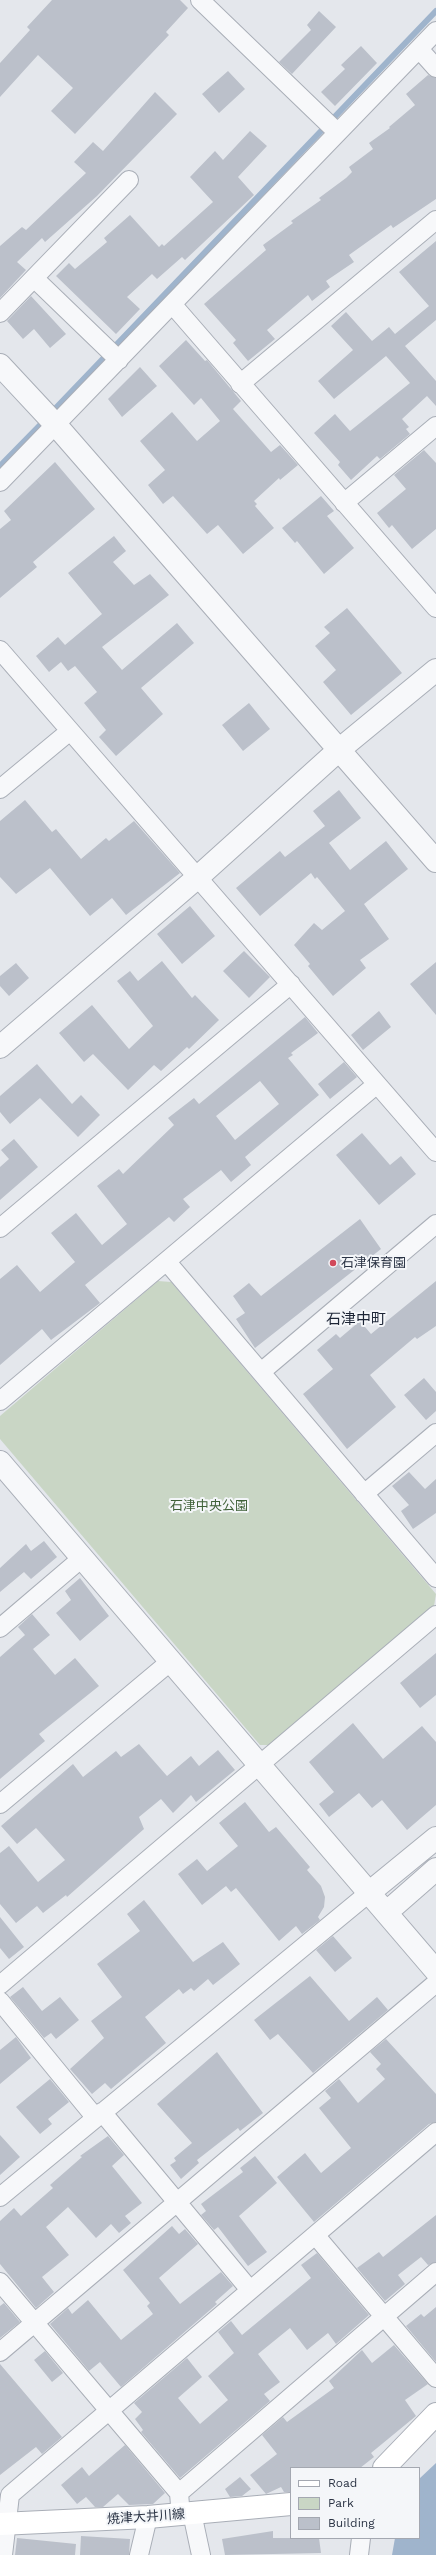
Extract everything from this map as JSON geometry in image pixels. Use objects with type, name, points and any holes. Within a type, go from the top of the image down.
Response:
[{"type":"main road","points":[[385,2467],[436,2414]]},
{"type":"main road","name":"焼津大井川線","points":[[4,2524],[148,2517],[290,2504]]},
{"type":"street","points":[[200,0],[337,132]]},
{"type":"street","points":[[0,482],[436,31]]},
{"type":"street","points":[[419,48],[436,68]]},
{"type":"street","points":[[0,313],[129,180]]},
{"type":"street","points":[[240,384],[436,220]]},
{"type":"street","points":[[34,278],[119,360]]},
{"type":"street","points":[[172,304],[436,608]]},
{"type":"street","points":[[0,365],[55,424],[340,749],[436,861]]},
{"type":"street","points":[[344,503],[436,426]]},
{"type":"street","points":[[0,650],[436,1152]]},
{"type":"street","points":[[0,1046],[198,877],[340,749],[436,670]]},
{"type":"street","points":[[0,789],[70,731]]},
{"type":"street","points":[[0,1228],[291,984]]},
{"type":"street","points":[[0,1401],[168,1262],[377,1084]]},
{"type":"street","points":[[261,1372],[436,1224]]},
{"type":"street","points":[[168,1262],[436,1578]]},
{"type":"street","points":[[364,1494],[436,1433]]},
{"type":"street","points":[[1,1465],[260,1764],[436,1971]]},
{"type":"street","points":[[0,1628],[82,1558]]},
{"type":"street","points":[[0,1985],[436,1615]]},
{"type":"street","points":[[0,1804],[171,1661]]},
{"type":"street","points":[[0,2197],[436,1838]]},
{"type":"street","points":[[387,1912],[436,1869]]},
{"type":"street","points":[[0,2352],[436,1983]]},
{"type":"street","points":[[0,2002],[178,2202],[250,2290]]},
{"type":"street","points":[[3,2555],[4,2524],[10,2495],[250,2290],[316,2236],[436,2132]]},
{"type":"street","points":[[316,2236],[436,2378]]},
{"type":"street","points":[[180,2493],[436,2272]]},
{"type":"street","points":[[0,2282],[180,2493],[201,2555]]},
{"type":"street","points":[[140,2555],[148,2517]]},
{"type":"street","points":[[359,2555],[361,2539]]},
{"type":"green space","name":"石津中央公園","points":[[158,1281],[171,1282],[436,1594],[434,1606],[270,1745],[260,1745],[0,1439],[0,1416]]},
{"type":"water","points":[[436,2463],[436,2555],[392,2555],[395,2539],[420,2539],[420,2478]]},
{"type":"building","points":[[52,0],[180,0],[188,8],[166,32],[169,35],[75,134],[51,111],[73,88],[38,55],[0,97],[0,63],[30,30],[27,27]]},
{"type":"building","points":[[319,11],[336,27],[292,74],[279,62],[311,30],[307,25]]},
{"type":"building","points":[[361,46],[377,63],[335,106],[321,92],[345,69],[341,65]]},
{"type":"building","points":[[228,71],[245,89],[219,113],[202,94]]},
{"type":"building","points":[[428,75],[436,78],[436,199],[393,228],[391,225],[349,255],[354,262],[326,281],[330,287],[312,301],[308,295],[267,330],[275,339],[248,361],[233,343],[236,340],[204,304],[266,250],[263,245],[293,223],[291,221],[321,200],[319,198],[352,172],[349,167],[373,149],[369,143],[390,128],[389,127],[415,105],[406,94]]},
{"type":"building","points":[[155,92],[177,114],[97,196],[45,242],[42,238],[17,262],[26,270],[0,298],[0,246],[22,227],[26,230],[86,173],[74,162],[93,142],[103,151]]},
{"type":"building","points":[[250,131],[267,146],[238,177],[254,195],[185,260],[182,257],[157,279],[152,274],[127,297],[140,309],[116,334],[56,276],[69,263],[75,269],[107,242],[104,238],[130,215],[159,247],[162,244],[164,246],[213,202],[190,177],[215,151],[223,160]]},
{"type":"building","points":[[436,241],[436,320],[405,346],[436,381],[436,406],[427,396],[402,419],[409,427],[406,429],[410,434],[380,459],[377,456],[351,480],[338,465],[340,462],[314,433],[335,414],[350,431],[410,383],[386,356],[334,399],[318,381],[353,350],[331,326],[346,312],[372,341],[389,327],[395,334],[429,306],[399,272]]},
{"type":"building","points":[[31,296],[66,334],[50,348],[34,329],[23,339],[7,321]]},
{"type":"building","points":[[186,340],[205,361],[207,360],[241,401],[233,409],[271,452],[280,445],[298,465],[280,480],[279,478],[254,501],[257,504],[255,506],[274,528],[243,554],[218,525],[207,534],[173,496],[163,504],[148,485],[165,470],[140,441],[172,412],[197,441],[220,421],[201,398],[194,405],[159,366]]},
{"type":"building","points":[[140,367],[157,386],[122,417],[108,399]]},
{"type":"building","points":[[424,450],[436,463],[436,529],[412,549],[392,525],[389,528],[377,513],[406,489],[394,475]]},
{"type":"building","points":[[55,462],[95,509],[33,562],[37,567],[0,598],[0,529],[11,520],[4,511]]},
{"type":"building","points":[[321,496],[334,511],[327,516],[354,548],[324,574],[297,541],[295,543],[282,528]]},
{"type":"building","points":[[114,536],[126,551],[113,562],[134,585],[150,574],[169,595],[102,647],[122,670],[177,623],[194,643],[141,688],[163,714],[116,756],[99,737],[106,730],[84,703],[97,692],[75,666],[68,671],[61,662],[49,672],[36,656],[58,637],[65,645],[102,614],[68,573]]},
{"type":"building","points":[[347,608],[402,673],[351,715],[323,682],[336,670],[315,646],[330,633],[324,627]]},
{"type":"building","points":[[249,703],[270,729],[243,751],[222,725]]},
{"type":"building","points":[[339,790],[361,818],[329,843],[350,870],[386,841],[408,869],[364,904],[389,939],[360,960],[366,968],[333,996],[308,966],[310,964],[294,945],[314,923],[322,930],[345,911],[317,877],[315,879],[311,873],[260,916],[236,888],[280,851],[285,857],[325,826],[313,811]]},
{"type":"building","points":[[25,800],[52,832],[56,829],[81,859],[106,838],[109,841],[134,821],[180,873],[126,915],[112,898],[90,916],[50,868],[16,894],[0,877],[0,821]]},
{"type":"building","points":[[190,906],[215,936],[182,964],[157,934]]},
{"type":"building","points":[[244,951],[270,977],[249,998],[223,971]]},
{"type":"building","points":[[162,961],[192,998],[195,995],[219,1020],[189,1049],[187,1047],[161,1071],[154,1065],[128,1090],[93,1054],[84,1062],[59,1033],[92,1005],[129,1049],[153,1026],[117,981],[130,971],[138,981]]},
{"type":"building","points":[[436,962],[436,1015],[410,984]]},
{"type":"building","points":[[16,963],[29,978],[9,996],[0,986],[0,976]]},
{"type":"building","points":[[379,1011],[391,1027],[363,1050],[351,1035]]},
{"type":"building","points":[[305,1017],[318,1033],[291,1053],[293,1055],[288,1058],[319,1095],[245,1157],[251,1165],[231,1182],[221,1170],[183,1199],[190,1207],[174,1222],[169,1217],[85,1285],[100,1303],[51,1340],[42,1329],[0,1365],[0,1279],[17,1265],[40,1292],[75,1262],[51,1233],[76,1213],[102,1245],[127,1224],[97,1186],[119,1169],[123,1174],[174,1125],[168,1118],[194,1098],[199,1104]],"holes":[[[260,1081],[279,1104],[235,1140],[216,1116]]]},
{"type":"building","points":[[344,1062],[357,1077],[330,1099],[318,1084]]},
{"type":"building","points":[[37,1064],[72,1104],[81,1095],[100,1115],[78,1137],[40,1098],[10,1124],[0,1112],[0,1096]]},
{"type":"building","points":[[362,1133],[390,1165],[401,1156],[416,1174],[379,1205],[336,1155]]},
{"type":"building","points":[[14,1139],[38,1167],[0,1200],[0,1167],[9,1159],[1,1150]]},
{"type":"building","points":[[360,1219],[381,1249],[255,1348],[236,1319],[245,1313],[233,1296],[249,1283],[261,1296]]},
{"type":"building","points":[[436,1281],[436,1326],[417,1339],[415,1337],[370,1375],[396,1407],[347,1449],[303,1394],[333,1369],[317,1350],[336,1334],[340,1338],[360,1321],[371,1334]]},
{"type":"building","points":[[424,1378],[436,1392],[436,1411],[426,1420],[404,1395]]},
{"type":"building","points":[[409,1472],[425,1489],[436,1479],[436,1513],[413,1529],[401,1511],[409,1505],[392,1486]]},
{"type":"building","points":[[44,1541],[57,1557],[31,1579],[24,1572],[0,1592],[0,1568],[26,1544],[31,1551]]},
{"type":"building","points":[[80,1578],[109,1616],[80,1641],[56,1613],[71,1600],[65,1591]]},
{"type":"building","points":[[32,1614],[50,1635],[33,1649],[55,1675],[75,1658],[99,1686],[39,1734],[45,1741],[0,1779],[0,1657],[25,1635],[18,1627]]},
{"type":"building","points":[[436,1653],[436,1695],[420,1708],[400,1683]]},
{"type":"building","points":[[353,1723],[383,1759],[422,1726],[436,1742],[436,1805],[407,1830],[382,1800],[372,1808],[359,1793],[329,1817],[319,1804],[334,1792],[309,1762]]},
{"type":"building","points":[[139,1744],[167,1776],[191,1756],[199,1766],[218,1750],[235,1770],[196,1802],[191,1795],[173,1813],[161,1799],[139,1817],[144,1829],[67,1897],[66,1895],[43,1913],[37,1906],[16,1923],[0,1904],[0,1853],[9,1846],[38,1882],[65,1860],[36,1828],[17,1844],[1,1826],[73,1764],[83,1777],[116,1751],[121,1757]]},
{"type":"building","points":[[245,1802],[269,1832],[276,1827],[310,1867],[307,1870],[321,1886],[325,1897],[324,1907],[318,1917],[320,1920],[302,1934],[296,1926],[279,1941],[236,1888],[231,1892],[226,1886],[202,1905],[178,1874],[197,1859],[207,1871],[238,1846],[219,1823]]},
{"type":"building","points":[[144,1900],[193,1962],[223,1942],[240,1964],[213,1985],[208,1979],[194,1991],[191,1988],[183,1994],[179,1989],[145,2017],[166,2043],[111,2089],[105,2083],[92,2094],[70,2069],[104,2038],[91,2021],[122,1997],[97,1964],[140,1931],[127,1914]]},
{"type":"building","points":[[0,1917],[24,1947],[9,1959],[0,1948]]},
{"type":"building","points":[[333,1936],[352,1958],[335,1972],[316,1950]]},
{"type":"building","points":[[310,1976],[349,2021],[377,1997],[388,2010],[313,2073],[278,2034],[270,2040],[254,2020]]},
{"type":"building","points":[[23,1987],[42,2011],[60,1997],[79,2020],[56,2039],[51,2033],[44,2038],[10,1997]]},
{"type":"building","points":[[16,2037],[31,2058],[0,2084],[0,2050]]},
{"type":"building","points":[[386,2039],[436,2094],[436,2122],[429,2124],[314,2222],[277,2177],[305,2153],[321,2173],[351,2148],[319,2108],[331,2098],[325,2091],[339,2079],[358,2103],[385,2079],[376,2069],[381,2064],[370,2052]]},
{"type":"building","points":[[217,2052],[263,2113],[240,2131],[238,2128],[197,2160],[199,2163],[181,2179],[170,2165],[176,2161],[174,2158],[192,2143],[157,2104]]},
{"type":"building","points":[[50,2079],[69,2102],[48,2119],[52,2124],[40,2134],[16,2107]]},
{"type":"building","points":[[0,2135],[20,2157],[0,2175]]},
{"type":"building","points":[[108,2136],[124,2155],[112,2166],[142,2203],[125,2216],[131,2223],[119,2233],[111,2224],[96,2238],[68,2207],[46,2227],[69,2255],[42,2277],[54,2292],[36,2308],[0,2264],[0,2221],[14,2208],[21,2216],[53,2188],[50,2185],[82,2157],[80,2156]]},
{"type":"building","points":[[255,2156],[277,2183],[239,2216],[267,2252],[248,2266],[218,2227],[214,2230],[201,2215],[206,2211],[201,2204],[243,2172],[240,2168]]},
{"type":"building","points":[[436,2215],[436,2262],[428,2265],[421,2257],[398,2275],[405,2284],[385,2301],[357,2268],[379,2252],[383,2257]]},
{"type":"building","points":[[172,2226],[179,2234],[185,2229],[198,2244],[159,2278],[180,2304],[221,2272],[233,2286],[215,2302],[217,2304],[121,2387],[100,2362],[89,2371],[50,2324],[68,2308],[72,2314],[88,2300],[121,2340],[153,2314],[147,2306],[150,2303],[123,2270]]},
{"type":"building","points":[[317,2253],[369,2315],[336,2344],[328,2333],[307,2350],[290,2328],[258,2354],[280,2382],[264,2394],[270,2401],[180,2478],[141,2432],[143,2430],[135,2419],[142,2412],[134,2403],[187,2358],[202,2377],[178,2398],[200,2424],[228,2400],[208,2376],[234,2353],[218,2332],[231,2321],[242,2335],[311,2278],[301,2265]]},
{"type":"building","points":[[4,2303],[20,2322],[0,2338],[0,2306]]},
{"type":"building","points":[[436,2307],[436,2362],[406,2326],[421,2314],[424,2317]]},
{"type":"building","points":[[394,2345],[428,2384],[405,2400],[416,2416],[371,2453],[374,2457],[361,2467],[290,2467],[290,2492],[284,2492],[281,2487],[266,2494],[250,2475],[277,2454],[262,2435],[283,2417],[287,2422],[334,2388],[329,2381],[362,2350],[372,2363]]},
{"type":"building","points":[[45,2351],[63,2373],[52,2382],[34,2360]]},
{"type":"building","points":[[0,2364],[62,2437],[42,2454],[36,2447],[0,2475]]},
{"type":"building","points":[[125,2445],[165,2493],[153,2504],[129,2505],[118,2494],[103,2507],[95,2507],[86,2497],[77,2504],[61,2485],[82,2467],[89,2476]]},
{"type":"building","points":[[240,2477],[251,2489],[242,2496],[230,2497],[225,2489]]},
{"type":"building","points":[[273,2531],[273,2538],[319,2539],[321,2553],[225,2555],[222,2539]]},
{"type":"building","points":[[81,2536],[130,2539],[129,2555],[80,2555]]},
{"type":"building","points":[[17,2538],[76,2544],[75,2555],[15,2555]]},
{"type":"waterway","points":[[51,413],[436,11]]},
{"type":"waterway","points":[[0,466],[45,420]]},
{"type":"place","name":"石津保育園","points":[[333,1263]]},
{"type":"district","name":"石津中町","points":[[356,1320]]}]
